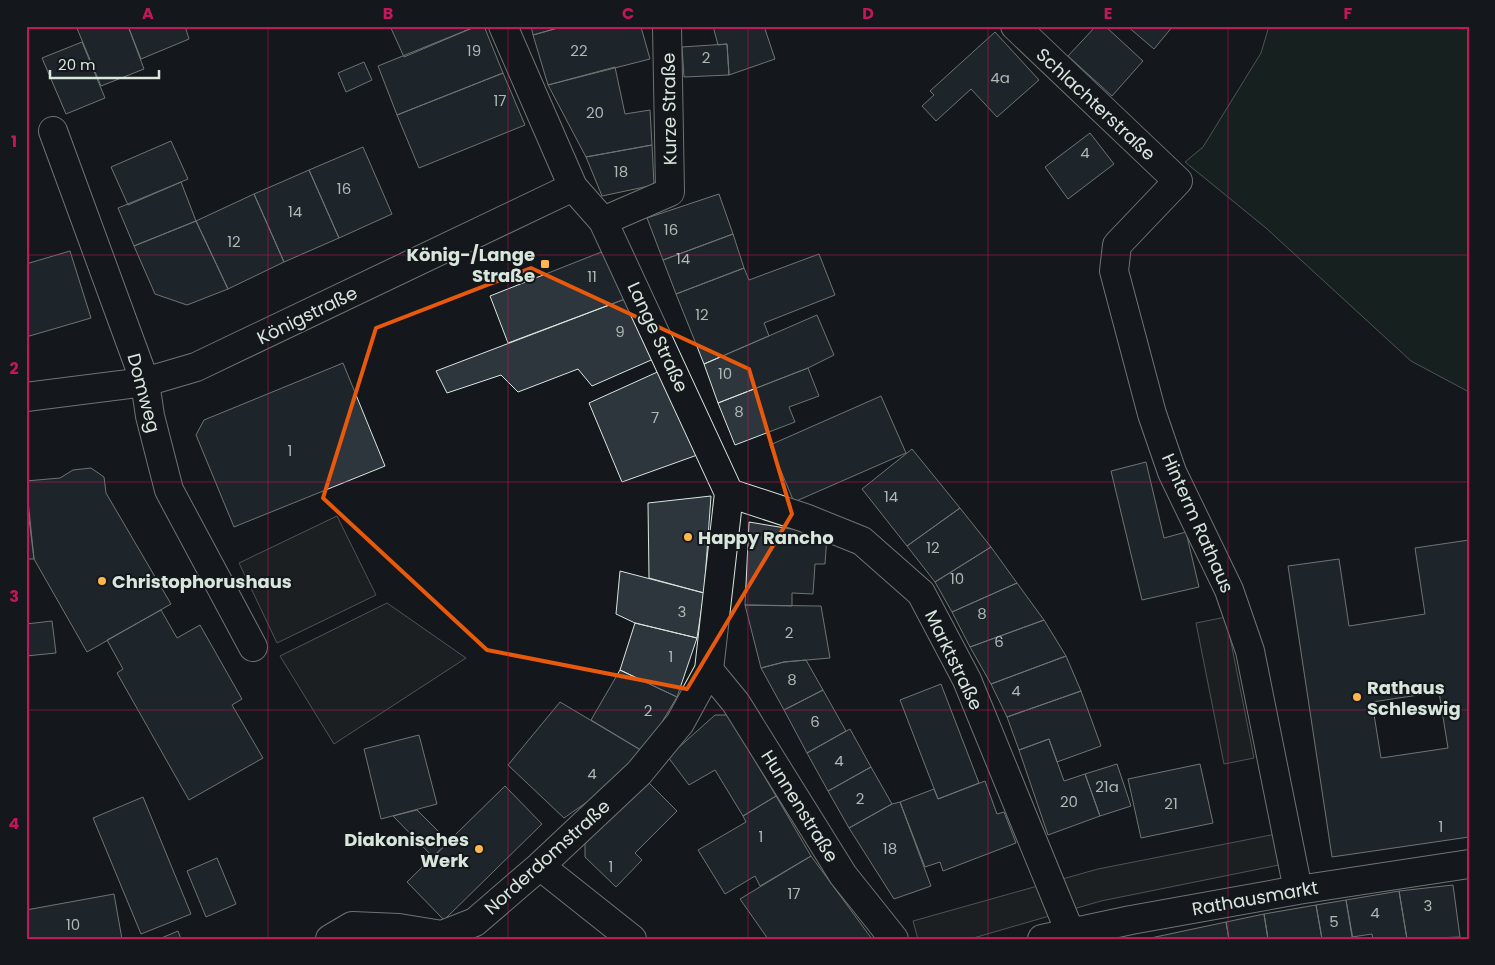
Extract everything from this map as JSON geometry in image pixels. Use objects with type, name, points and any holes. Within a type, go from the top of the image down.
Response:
[{"type":"street","name":"Lange Straße","points":[[503,26],[573,187],[603,221],[729,493]]},
{"type":"street","name":"Kurze Straße","points":[[603,221],[670,192],[667,26]]},
{"type":"street","name":"Schlachterstraße","points":[[1015,26],[1178,181]]},
{"type":"street","name":"Domweg","points":[[53,131],[145,382],[150,416],[169,490],[253,646]]},
{"type":"street","name":"Hinterm Rathaus","points":[[1178,181],[1117,245],[1114,271],[1152,414],[1172,472],[1229,590],[1250,651],[1298,890]]},
{"type":"street","name":"Königstraße","points":[[26,397],[145,382],[196,368],[573,187]]},
{"type":"street","points":[[709,670],[729,493]]},
{"type":"street","name":"Marktstraße","points":[[729,493],[805,518],[862,541],[921,593],[967,680],[1070,932]]},
{"type":"street","name":"Norderdomstraße","points":[[330,939],[352,926],[399,928],[442,935],[475,922],[540,866],[639,772],[680,723],[709,670]]},
{"type":"street","name":"Hunnenstraße","points":[[709,670],[736,703],[843,875],[894,939]]},
{"type":"street","name":"Rathausmarkt","points":[[1042,939],[1070,932],[1298,890],[1469,864]]},
{"type":"street","points":[[540,866],[632,939]]},
{"type":"highlighted area","points":[[531,268],[749,369],[792,514],[687,689],[487,650],[323,498],[376,328]]},
{"type":"green space","points":[[1269,26],[1469,26],[1469,392],[1411,361],[1266,228],[1185,162],[1203,147],[1261,53]]},
{"type":"shaded area","points":[[337,516],[376,595],[277,643],[239,563]]},
{"type":"shaded area","points":[[387,603],[466,658],[334,744],[280,656]]},
{"type":"shaded area","points":[[1226,617],[1254,758],[1224,764],[1196,623]]},
{"type":"shaded area","points":[[1276,834],[1284,864],[1101,901],[970,939],[918,939],[913,921],[1098,869]]},
{"type":"building","points":[[76,26],[128,26],[144,69],[101,86]]},
{"type":"building","points":[[128,26],[185,26],[189,39],[141,59]]},
{"type":"building","points":[[390,26],[477,26],[404,57]]},
{"type":"building","points":[[477,26],[484,26],[503,73],[397,115],[378,66]]},
{"type":"building","points":[[531,26],[565,26],[533,35]]},
{"type":"building","points":[[565,26],[644,26],[641,27],[650,59],[548,85],[533,35]]},
{"type":"building","points":[[713,26],[764,26],[775,59],[729,75],[727,44],[718,45]]},
{"type":"building","points":[[1096,26],[1105,26],[1143,61],[1112,96],[1068,56]]},
{"type":"building","points":[[1127,26],[1173,26],[1154,49]]},
{"type":"building","points":[[995,32],[1039,80],[997,117],[971,89],[936,121],[922,106],[934,95],[930,91]]},
{"type":"building","points":[[82,42],[105,98],[66,114],[42,58]]},
{"type":"building","points":[[727,44],[729,75],[684,77],[682,47]]},
{"type":"building","points":[[364,62],[372,80],[346,92],[338,73]]},
{"type":"building","points":[[615,67],[625,114],[650,110],[652,145],[586,157],[548,85]]},
{"type":"building","points":[[503,73],[525,125],[419,168],[397,115]]},
{"type":"building","points":[[1090,133],[1114,164],[1068,199],[1045,167]]},
{"type":"building","points":[[171,141],[188,179],[128,205],[111,167]]},
{"type":"building","points":[[652,145],[654,185],[602,196],[586,157]]},
{"type":"building","points":[[363,147],[392,214],[339,238],[309,170]]},
{"type":"building","points":[[309,170],[339,238],[284,262],[254,194]]},
{"type":"building","points":[[181,182],[196,221],[134,246],[118,208]]},
{"type":"building","points":[[254,194],[284,262],[228,289],[196,221]]},
{"type":"building","points":[[719,194],[733,234],[663,260],[647,218]]},
{"type":"building","points":[[196,221],[228,289],[187,305],[155,294],[134,246]]},
{"type":"building","points":[[733,234],[744,268],[676,294],[663,260]]},
{"type":"building","points":[[609,249],[633,296],[508,343],[490,296]]},
{"type":"building","points":[[70,251],[91,318],[26,337],[26,264]]},
{"type":"building","points":[[819,254],[835,295],[764,323],[769,336],[704,364],[676,294],[744,268],[749,280]]},
{"type":"building","points":[[633,296],[658,357],[592,386],[578,369],[518,392],[501,375],[447,393],[436,371]]},
{"type":"building","points":[[817,315],[834,355],[808,368],[718,403],[704,364]]},
{"type":"building","points":[[343,363],[385,466],[234,527],[196,435],[204,420]]},
{"type":"building","points":[[808,368],[819,396],[789,407],[795,422],[735,445],[718,403]]},
{"type":"building","points":[[664,369],[700,454],[622,482],[589,403]]},
{"type":"building","points":[[881,396],[906,453],[794,502],[770,445]]},
{"type":"building","points":[[912,449],[960,508],[907,546],[862,489]]},
{"type":"building","points":[[1146,462],[1164,538],[1186,532],[1199,587],[1142,600],[1111,471]]},
{"type":"building","name":"Christophorushaus","points":[[91,468],[104,477],[106,493],[171,604],[87,652],[34,559],[26,481],[60,478],[73,470]]},
{"type":"building","points":[[26,494],[34,559],[26,559]]},
{"type":"building","points":[[711,496],[704,593],[649,578],[648,503]]},
{"type":"building","points":[[960,508],[991,547],[935,582],[907,546]]},
{"type":"building","points":[[749,522],[827,535],[825,564],[815,564],[813,594],[792,593],[792,606],[745,605]]},
{"type":"building","name":"Rathaus Schleswig","points":[[1469,540],[1469,837],[1332,857],[1288,566],[1339,559],[1349,626],[1425,614],[1415,548]],"holes":[[[1439,692],[1448,748],[1381,758],[1372,702]]]},
{"type":"building","points":[[991,547],[1017,583],[952,612],[935,582]]},
{"type":"building","points":[[620,571],[704,593],[697,638],[635,623],[616,614]]},
{"type":"building","points":[[1017,583],[1044,620],[970,647],[952,612]]},
{"type":"building","points":[[745,605],[821,606],[830,658],[784,662],[761,668]]},
{"type":"building","points":[[161,610],[177,638],[200,625],[242,699],[232,705],[263,758],[189,800],[117,673],[123,669],[107,640]]},
{"type":"building","points":[[1044,620],[1066,656],[991,684],[970,647]]},
{"type":"building","points":[[52,621],[56,653],[26,656],[26,624]]},
{"type":"building","points":[[635,623],[697,638],[677,697],[620,670]]},
{"type":"building","points":[[1066,656],[1081,691],[1007,717],[991,684]]},
{"type":"building","points":[[806,660],[823,690],[784,710],[761,668],[784,662]]},
{"type":"building","points":[[620,670],[677,697],[644,752],[591,720]]},
{"type":"building","points":[[941,684],[979,783],[938,799],[900,700]]},
{"type":"building","points":[[823,690],[846,731],[807,753],[784,710]]},
{"type":"building","points":[[1081,691],[1101,746],[1057,762],[1049,739],[1019,750],[1007,717]]},
{"type":"building","points":[[560,702],[644,752],[603,791],[564,818],[508,765]]},
{"type":"building","points":[[715,715],[728,715],[776,796],[743,816],[715,770],[689,785],[668,757]]},
{"type":"building","points":[[850,729],[871,767],[828,791],[807,753]]},
{"type":"building","points":[[419,735],[437,804],[381,819],[364,749]]},
{"type":"building","points":[[1049,739],[1064,781],[1085,774],[1100,816],[1048,835],[1019,750]]},
{"type":"building","points":[[1117,764],[1131,806],[1100,816],[1085,774]]},
{"type":"building","points":[[1200,764],[1213,823],[1141,838],[1128,779]]},
{"type":"building","points":[[871,767],[892,804],[849,828],[828,791]]},
{"type":"building","points":[[647,781],[677,811],[635,853],[642,860],[616,887],[585,857],[585,844]]},
{"type":"building","points":[[985,781],[997,814],[1004,812],[1016,843],[943,871],[940,862],[925,867],[900,802],[934,789],[938,799]]},
{"type":"building","name":"Diakonisches Werk","points":[[505,786],[542,824],[444,920],[407,882]]},
{"type":"building","points":[[776,796],[811,856],[760,886],[755,876],[725,894],[698,850],[746,822],[743,816]]},
{"type":"building","points":[[143,797],[191,914],[141,934],[93,818]]},
{"type":"building","points":[[900,802],[931,886],[894,899],[849,828],[892,804]]},
{"type":"building","points":[[417,810],[449,842],[433,857],[393,816]]},
{"type":"building","points":[[811,856],[872,939],[768,939],[740,899]]},
{"type":"building","points":[[217,858],[236,904],[206,917],[187,871]]},
{"type":"building","points":[[1453,885],[1460,937],[1407,939],[1399,891]]},
{"type":"building","points":[[1399,891],[1407,939],[1373,939],[1372,934],[1352,937],[1346,900]]},
{"type":"building","points":[[114,894],[122,939],[26,939],[26,910]]},
{"type":"building","points":[[1346,900],[1353,939],[1322,939],[1316,905]]},
{"type":"building","points":[[1316,905],[1322,939],[1268,939],[1264,914]]},
{"type":"building","points":[[1264,914],[1268,939],[1229,939],[1226,922]]},
{"type":"building","points":[[1226,922],[1229,939],[1146,939]]},
{"type":"building","points":[[178,931],[181,939],[159,939]]},
{"type":"place","name":"König-/Lange Straße","points":[[545,264]]},
{"type":"place","name":"Happy Rancho","points":[[688,537]]},
{"type":"place","name":"Christophorushaus","points":[[102,581]]},
{"type":"place","name":"Rathaus Schleswig","points":[[1357,697]]},
{"type":"place","name":"Diakonisches Werk","points":[[479,849]]}]
